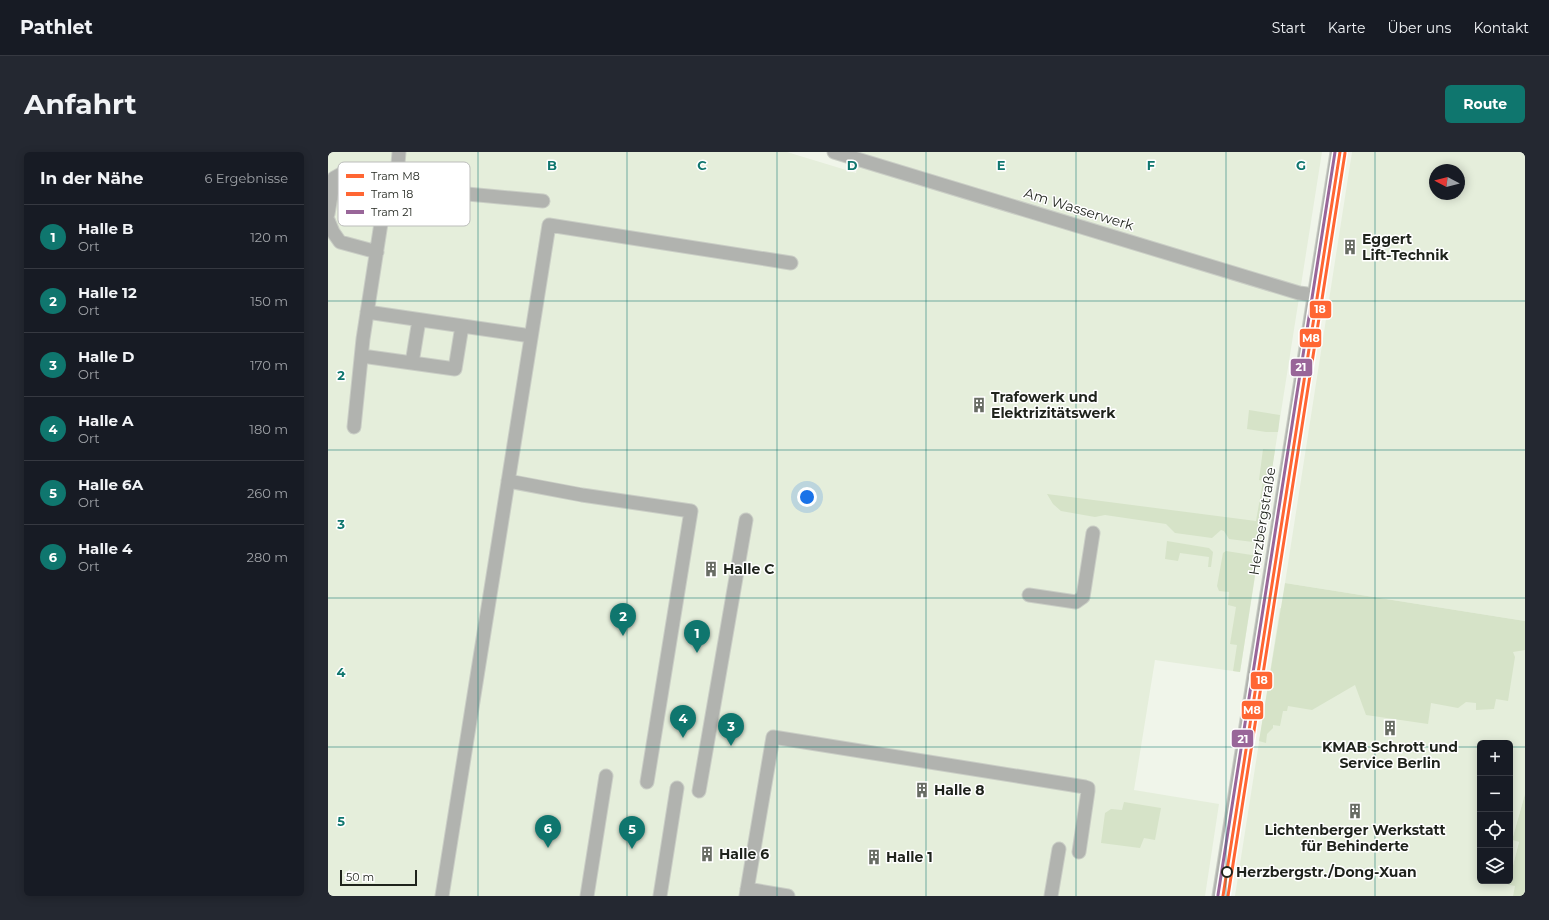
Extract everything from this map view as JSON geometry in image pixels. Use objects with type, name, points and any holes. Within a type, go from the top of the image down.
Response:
[{"type":"street","points":[[398,162],[399,152]]},
{"type":"street","name":"Am Wasserwerk","points":[[834,152],[1299,293],[1315,295]]},
{"type":"street","name":"Herzbergstraße","points":[[1219,896],[1338,152]]},
{"type":"street","points":[[328,214],[334,178],[338,176]]},
{"type":"street","points":[[470,195],[543,201]]},
{"type":"street","points":[[328,220],[332,232],[340,242],[377,252]]},
{"type":"street","points":[[442,896],[549,225],[791,263]]},
{"type":"street","points":[[354,427],[362,356],[381,226]]},
{"type":"street","points":[[368,312],[531,336]]},
{"type":"street","points":[[412,363],[419,320]]},
{"type":"street","points":[[362,356],[455,368],[462,326]]},
{"type":"street","points":[[508,481],[582,495],[691,511],[647,782]]},
{"type":"street","points":[[699,791],[746,520]]},
{"type":"street","points":[[1029,595],[1076,602],[1080,601],[1083,597],[1093,533]]},
{"type":"street","points":[[788,896],[747,893],[773,737],[1085,787],[1088,791],[1078,852]]},
{"type":"street","points":[[587,896],[606,776]]},
{"type":"street","points":[[660,896],[677,788]]},
{"type":"street","points":[[1051,896],[1059,848]]},
{"type":"shaded area","points":[[328,152],[787,152],[856,173],[859,152],[1322,152],[1240,672],[1155,660],[1134,790],[1219,804],[1205,896],[328,896]]},
{"type":"shaded area","points":[[1352,152],[1525,152],[1525,621],[1285,583]]},
{"type":"shaded area","points":[[1249,410],[1280,415],[1278,432],[1247,429]]},
{"type":"shaded area","points":[[1263,449],[1275,450],[1261,542],[1229,539],[1224,531],[1221,530],[1212,538],[1175,533],[1166,524],[1105,515],[1095,517],[1061,511],[1053,504],[1047,494],[1256,521],[1263,481],[1259,480]]},
{"type":"shaded area","points":[[1167,541],[1209,548],[1213,552],[1211,567],[1208,567],[1209,557],[1180,553],[1178,561],[1165,559]]},
{"type":"shaded area","points":[[1226,551],[1258,556],[1240,672],[1233,671],[1237,645],[1230,644],[1236,607],[1228,605],[1229,592],[1219,591],[1217,586],[1223,553]]},
{"type":"shaded area","points":[[1285,583],[1525,621],[1525,650],[1513,652],[1515,657],[1508,701],[1496,699],[1494,709],[1476,710],[1476,703],[1466,702],[1458,708],[1431,703],[1428,724],[1366,715],[1355,685],[1312,710],[1288,706],[1287,711],[1283,711],[1280,726],[1273,725],[1273,728],[1267,734],[1266,743],[1259,741]]},
{"type":"shaded area","points":[[1280,608],[1525,649],[1525,794],[1513,836],[1513,740],[1477,740],[1477,884],[1508,884],[1516,886],[1513,896],[1235,896]]},
{"type":"shaded area","points":[[1525,794],[1525,896],[1513,896],[1515,886],[1508,885],[1513,884],[1513,865],[1519,842],[1513,840]]},
{"type":"shaded area","points":[[1124,802],[1161,808],[1155,840],[1144,838],[1140,848],[1101,843],[1105,813],[1111,809],[1122,810]]},
{"type":"shaded area","points":[[1513,840],[1519,842],[1513,865]]},
{"type":"tram line","name":"21","points":[[1218,895],[1335,152]]},
{"type":"tram line","name":"M8","points":[[1223,896],[1340,152]]},
{"type":"tram line","name":"18","points":[[1228,896],[1345,153]]},
{"type":"place","name":"Eggert Lift-Technik","points":[[1350,247]]},
{"type":"place","name":"Trafowerk und Elektrizitätswerk","points":[[979,405]]},
{"type":"place","name":"Halle C","points":[[711,569]]},
{"type":"place","name":"Halle 12","points":[[623,636]]},
{"type":"place","name":"Halle B","points":[[697,653]]},
{"type":"place","name":"KMAB Schrott und Service Berlin","points":[[1390,728]]},
{"type":"place","name":"Halle A","points":[[683,738]]},
{"type":"place","name":"Halle D","points":[[731,746]]},
{"type":"place","name":"Halle 8","points":[[922,790]]},
{"type":"place","name":"Lichtenberger Werkstatt für Behinderte","points":[[1355,811]]},
{"type":"place","name":"Halle 4","points":[[548,848]]},
{"type":"place","name":"Halle 6A","points":[[632,849]]},
{"type":"place","name":"Halle 6","points":[[707,854]]},
{"type":"place","name":"Halle 1","points":[[874,857]]},
{"type":"place","name":"Herzbergstr./Dong-Xuan","points":[[1227,872]]}]
